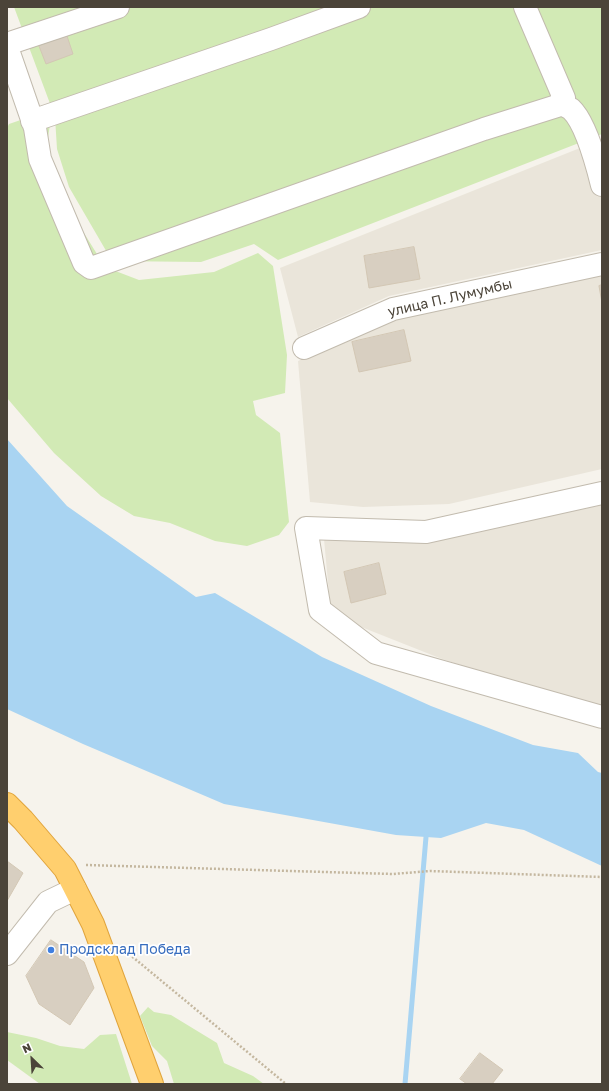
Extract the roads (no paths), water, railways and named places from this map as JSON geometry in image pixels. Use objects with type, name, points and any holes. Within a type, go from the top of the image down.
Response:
[{"type":"highway","points":[[7,804],[23,820],[65,869],[93,924],[152,1084]]},
{"type":"street","points":[[7,44],[118,7]]},
{"type":"street","points":[[32,121],[271,39],[359,7]]},
{"type":"street","points":[[7,47],[32,121],[40,159],[84,263],[91,268],[477,132],[557,106],[564,98],[525,7]]},
{"type":"street","points":[[560,102],[571,110],[583,126],[602,185]]},
{"type":"street","name":"улица П. Лумумбы","points":[[304,348],[393,309],[602,264]]},
{"type":"street","points":[[602,493],[426,532],[306,528],[320,610],[376,653],[602,716]]},
{"type":"street","points":[[7,954],[48,902],[75,889]]},
{"type":"water","points":[[7,439],[67,506],[196,597],[215,593],[322,657],[431,706],[533,745],[578,753],[598,772],[602,773],[602,866],[524,830],[486,823],[441,838],[396,835],[224,804],[83,744],[7,709]]},
{"type":"waterway","points":[[405,1084],[426,837]]},
{"type":"place","name":"Продсклад Победа","points":[[51,950]]}]
